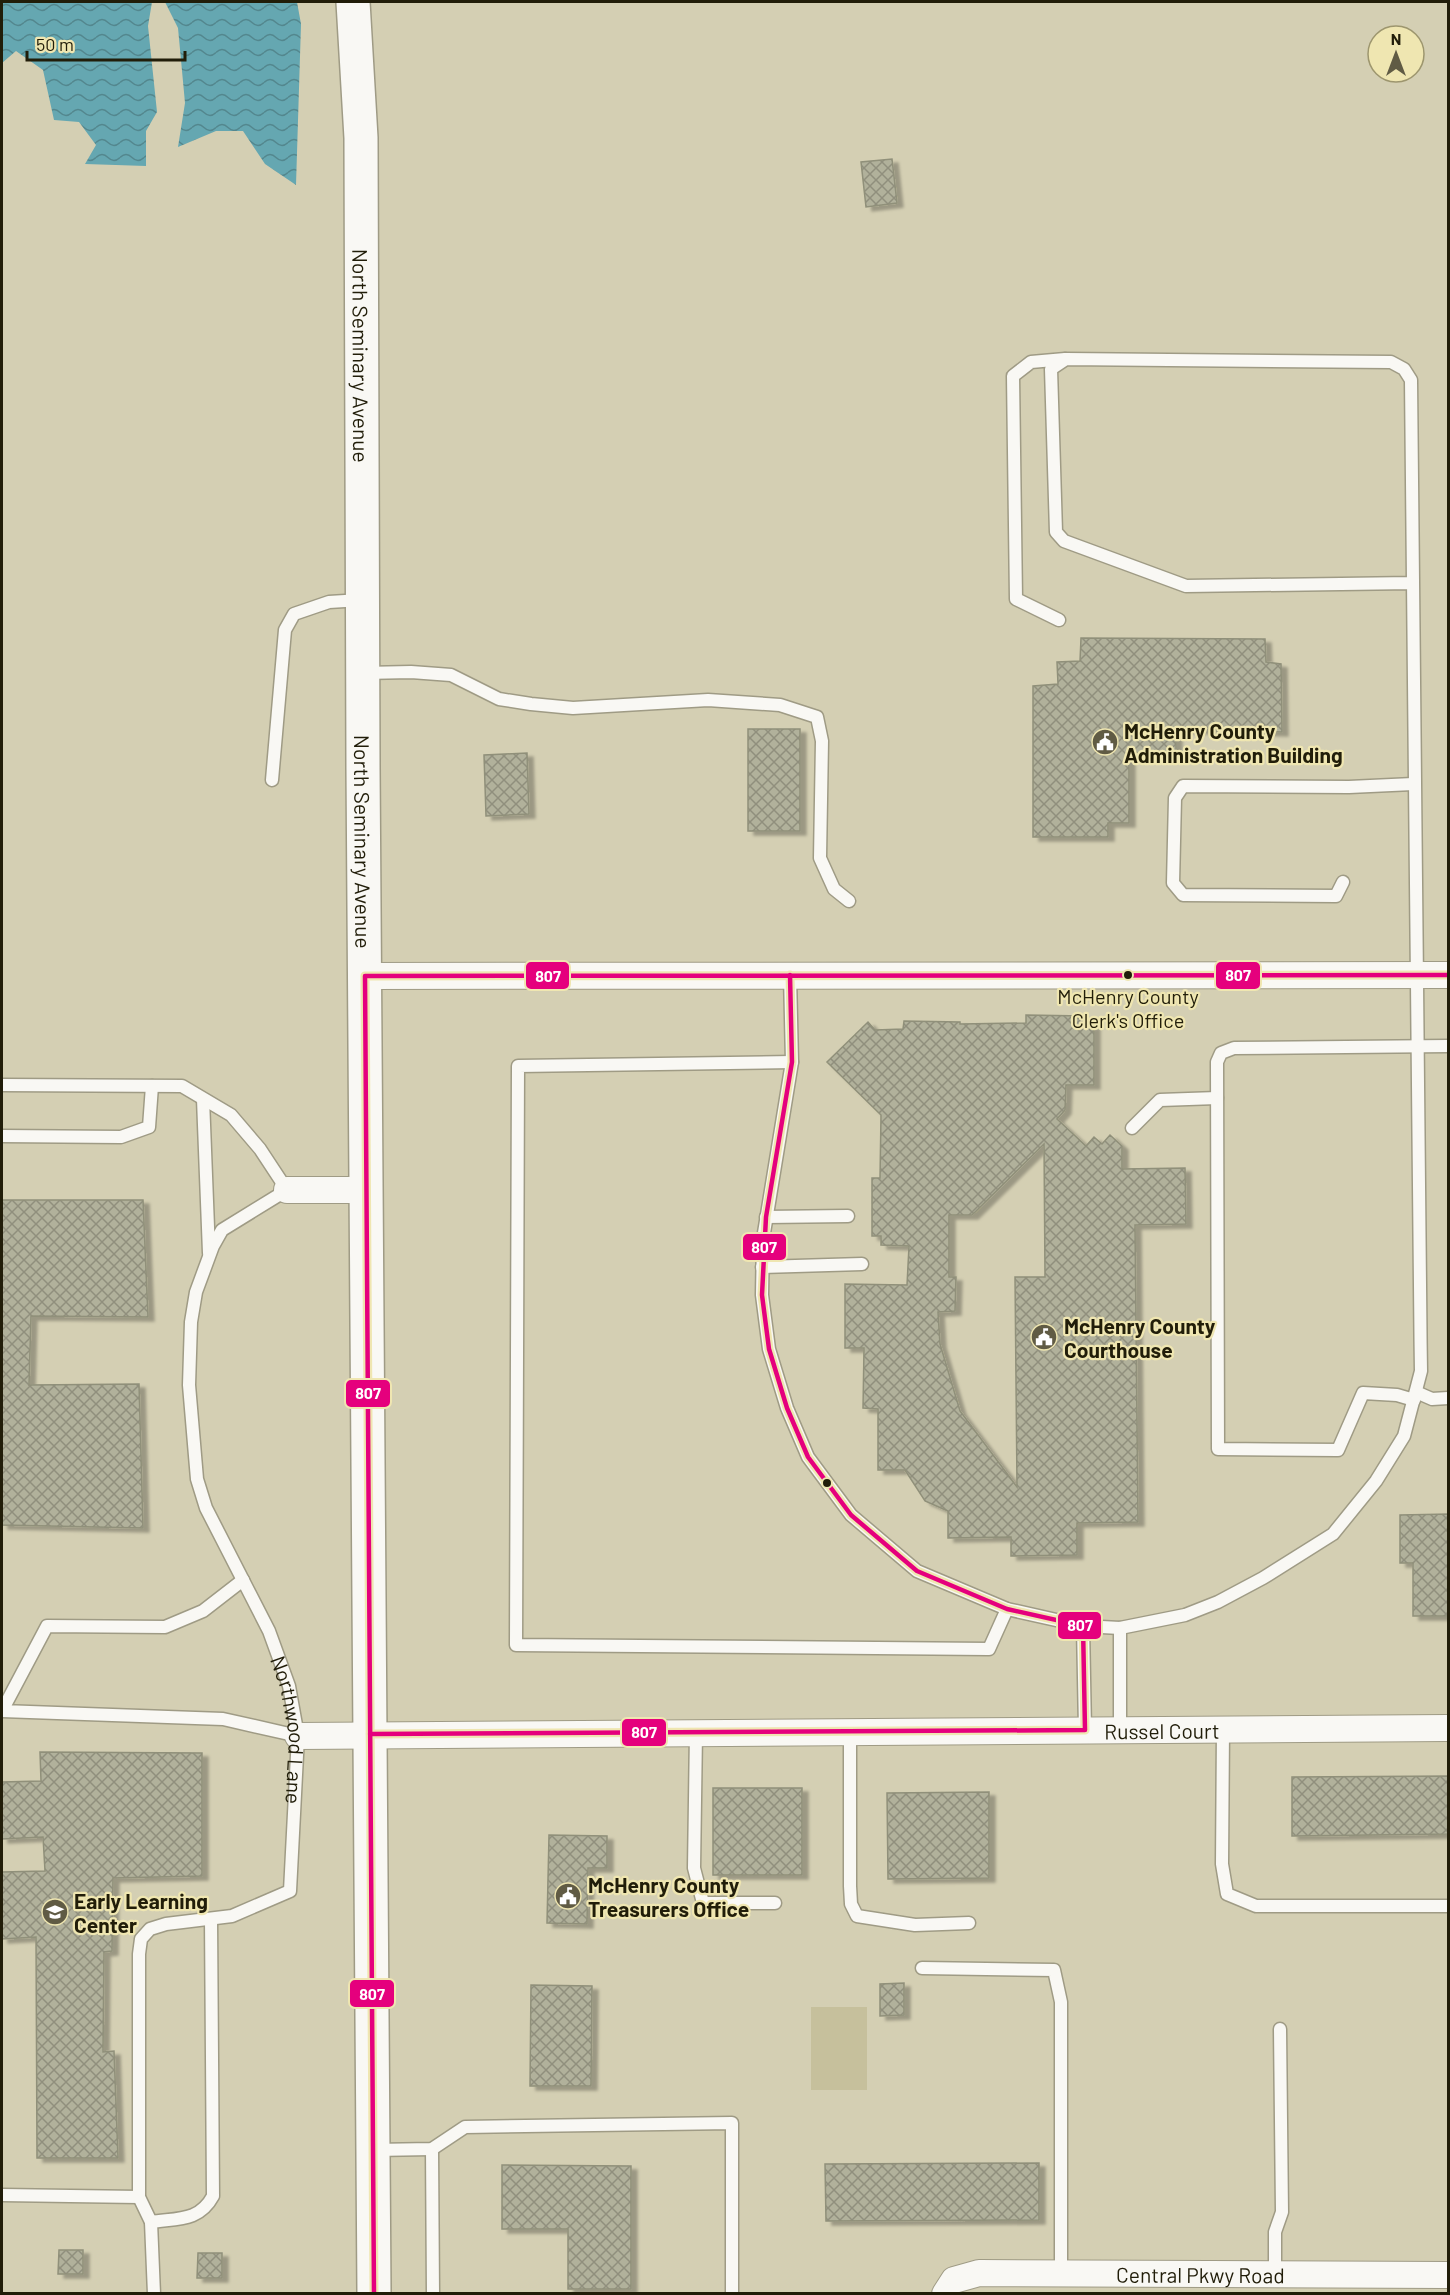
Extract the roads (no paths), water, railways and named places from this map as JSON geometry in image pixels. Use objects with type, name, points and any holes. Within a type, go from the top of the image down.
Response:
[{"type":"main road","name":"North Seminary Avenue","points":[[353,2],[362,138],[362,599],[374,2294]]},
{"type":"street","points":[[365,976],[1449,975]]},
{"type":"street","points":[[287,1190],[366,1190]]},
{"type":"street","name":"Russel Court","points":[[298,1736],[1449,1728]]},
{"type":"street","name":"Central Pkwy Road","points":[[950,2287],[979,2273],[1061,2272],[1221,2284],[1275,2275],[1449,2274]]},
{"type":"lane","points":[[1066,358],[1051,369],[1056,531],[1064,541],[1186,586],[1412,583]]},
{"type":"lane","points":[[790,975],[792,1062],[766,1217],[762,1295],[770,1349],[787,1408],[808,1457],[851,1515],[917,1571],[1007,1609],[1083,1626],[1120,1628],[1185,1615],[1218,1602],[1263,1578],[1333,1534],[1376,1481],[1404,1436],[1421,1371],[1413,784],[1411,380],[1404,369],[1391,362],[1066,358],[1030,362],[1013,376],[1016,599],[1059,620]]},
{"type":"lane","points":[[272,780],[285,630],[294,615],[329,602],[362,599]]},
{"type":"lane","points":[[363,673],[411,672],[451,675],[499,699],[531,704],[573,708],[708,700],[780,705],[817,717],[822,741],[820,858],[834,889],[849,901]]},
{"type":"lane","points":[[1343,882],[1336,896],[1183,895],[1173,883],[1175,798],[1184,786],[1349,788],[1413,784]]},
{"type":"lane","points":[[1449,1046],[1228,1049],[1218,1057],[1218,1449],[1338,1450],[1363,1394],[1415,1396],[1432,1400],[1449,1398]]},
{"type":"lane","points":[[792,1062],[518,1066],[516,1645],[989,1649],[1007,1609]]},
{"type":"lane","points":[[2,1085],[182,1086],[231,1115],[260,1149],[287,1190]]},
{"type":"lane","points":[[2,1136],[122,1137],[149,1127],[152,1086]]},
{"type":"lane","points":[[1132,1128],[1160,1100],[1217,1098]]},
{"type":"lane","points":[[203,1099],[209,1256]]},
{"type":"lane","name":"Northwood Lane","points":[[154,2294],[150,2222],[139,2197],[141,1939],[150,1929],[166,1924],[232,1916],[290,1891],[298,1736],[289,1686],[269,1631],[206,1508],[197,1479],[190,1417],[190,1322],[196,1292],[209,1256],[222,1230],[287,1190]]},
{"type":"lane","points":[[766,1217],[848,1216]]},
{"type":"lane","points":[[762,1267],[862,1264]]},
{"type":"lane","points":[[243,1580],[203,1611],[165,1627],[47,1626],[2,1711],[223,1719],[298,1736]]},
{"type":"lane","points":[[1083,1626],[1085,1730]]},
{"type":"lane","points":[[1120,1628],[1120,1730]]},
{"type":"lane","points":[[1223,1729],[1222,1864],[1227,1894],[1256,1906],[1449,1906]]},
{"type":"lane","points":[[696,1732],[694,1868],[703,1903],[776,1903]]},
{"type":"lane","points":[[850,1732],[850,1895],[851,1904],[857,1916],[915,1925],[969,1923]]},
{"type":"lane","points":[[150,2222],[196,2216],[207,2208],[213,2196],[211,1919]]},
{"type":"lane","points":[[922,1968],[1054,1970],[1061,2002],[1061,2272]]},
{"type":"lane","points":[[1275,2275],[1275,2232],[1282,2212],[1280,2029]]},
{"type":"lane","points":[[373,2150],[432,2149],[465,2127],[732,2123],[732,2294]]},
{"type":"lane","points":[[432,2149],[433,2294]]},
{"type":"lane","points":[[2,2196],[139,2197]]},
{"type":"water","points":[[2,2],[152,2],[148,26],[157,112],[146,131],[146,166],[85,164],[96,145],[79,122],[54,120],[43,70],[16,51],[2,63]]},
{"type":"water","points":[[165,2],[297,2],[301,24],[296,185],[265,164],[243,131],[216,131],[178,147],[185,103],[178,28]]},
{"type":"place","name":"McHenry County Administration Building","points":[[1105,742]]},
{"type":"place","name":"McHenry County Clerk's Office","points":[[1128,975]]},
{"type":"place","name":"McHenry County Courthouse","points":[[1044,1337]]},
{"type":"place","name":"McHenry County Treasurers Office","points":[[568,1896]]},
{"type":"place","name":"Early Learning Center","points":[[55,1912]]}]
